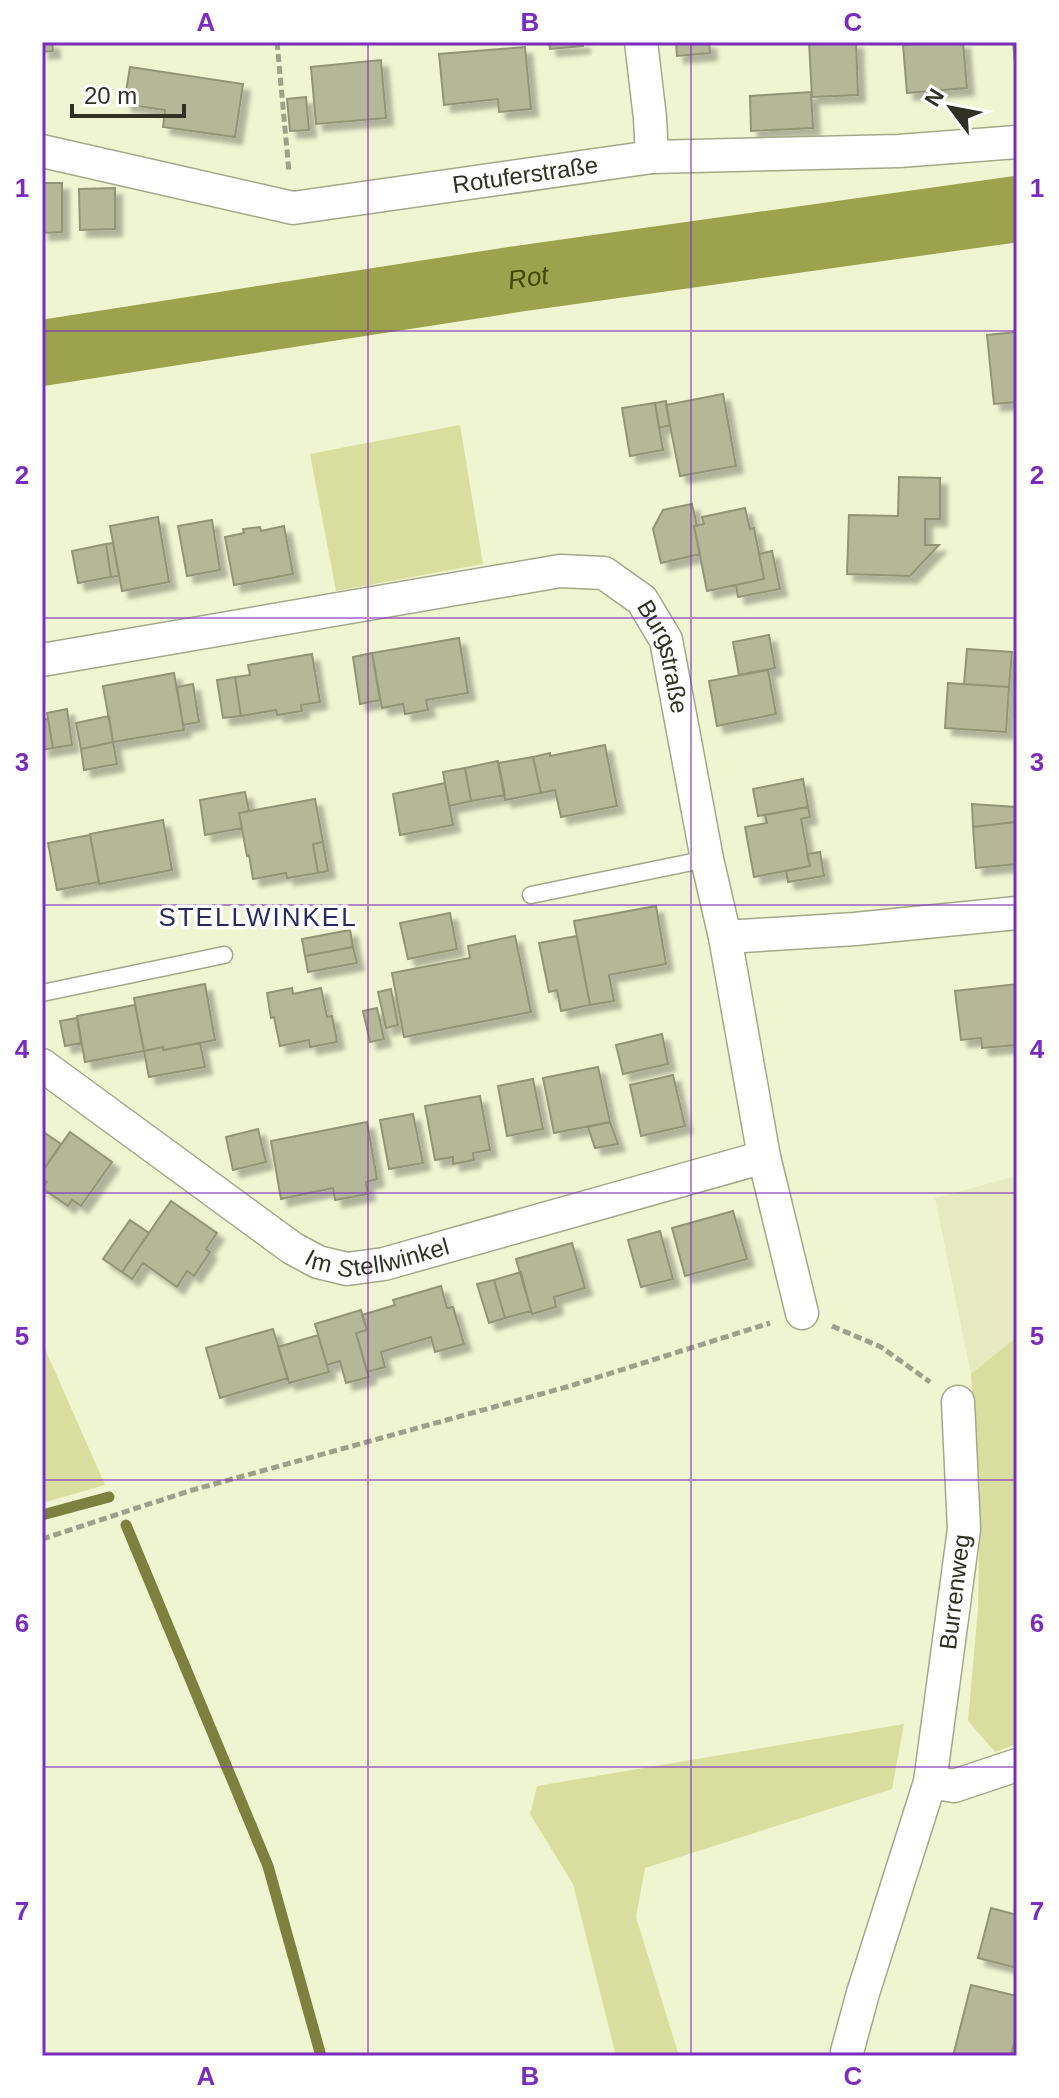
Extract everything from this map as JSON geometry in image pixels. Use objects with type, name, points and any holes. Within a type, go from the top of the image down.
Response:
[{"type":"street","points":[[641,42],[652,157]]},
{"type":"street","name":"Rotuferstraße","points":[[42,151],[293,208],[652,157],[899,151],[1017,142]]},
{"type":"street","name":"Burgstraße","points":[[42,660],[560,571],[604,573],[642,600],[666,640],[707,859],[725,937]]},
{"type":"street","points":[[802,1313],[764,1157],[725,937],[855,929],[1017,913]]},
{"type":"street","name":"Im Stellwinkel","points":[[42,1065],[292,1248],[318,1262],[347,1269],[384,1264],[764,1157]]},
{"type":"street","name":"Burrenweg","points":[[847,2052],[930,1782],[964,1529],[958,1402]]},
{"type":"street","points":[[930,1782],[954,1786],[1017,1765]]},
{"type":"lane","points":[[531,895],[707,859]]},
{"type":"lane","points":[[42,993],[224,955]]},
{"type":"path","points":[[277,42],[293,208]]},
{"type":"path","points":[[42,1539],[189,1491],[570,1386],[802,1313],[881,1347],[958,1402]]},
{"type":"shaded area","points":[[460,425],[483,564],[336,591],[310,454]]},
{"type":"shaded area","points":[[1017,1176],[1017,1337],[971,1374],[935,1198]]},
{"type":"shaded area","points":[[1017,1337],[1017,1744],[995,1752],[968,1721],[978,1609],[980,1489],[971,1374]]},
{"type":"shaded area","points":[[42,1342],[105,1485],[42,1503]]},
{"type":"shaded area","points":[[904,1724],[892,1789],[645,1868],[636,1917],[679,2056],[616,2056],[573,1884],[530,1814],[537,1786]]},
{"type":"building","points":[[42,42],[52,42],[53,51],[42,52]]},
{"type":"building","points":[[549,42],[583,42],[583,46],[550,49]]},
{"type":"building","points":[[676,42],[709,42],[710,53],[677,56]]},
{"type":"building","points":[[809,42],[856,42],[858,95],[812,97]]},
{"type":"building","points":[[963,42],[967,88],[907,93],[903,45]]},
{"type":"building","points":[[1013,42],[1017,42],[1017,63],[1015,63]]},
{"type":"building","points":[[525,47],[531,109],[499,112],[498,99],[444,105],[439,54]]},
{"type":"building","points":[[381,60],[386,118],[316,124],[311,67]]},
{"type":"building","points":[[130,67],[243,84],[235,137],[163,127],[165,110],[124,104]]},
{"type":"building","points":[[811,92],[813,128],[751,131],[750,96]]},
{"type":"building","points":[[306,97],[309,130],[290,131],[287,99]]},
{"type":"building","points":[[42,183],[62,183],[62,232],[42,233]]},
{"type":"building","points":[[115,188],[115,229],[80,230],[79,189]]},
{"type":"building","points":[[1017,332],[1017,402],[994,404],[987,335]]},
{"type":"building","points":[[723,394],[736,466],[680,476],[666,405]]},
{"type":"building","points":[[666,401],[670,425],[659,428],[655,403]]},
{"type":"building","points":[[655,403],[663,450],[630,456],[622,408]]},
{"type":"building","points":[[899,477],[940,478],[940,519],[925,519],[925,545],[939,545],[910,576],[847,574],[849,515],[898,516]]},
{"type":"building","points":[[692,504],[700,554],[661,563],[653,529],[663,510]]},
{"type":"building","points":[[745,508],[750,529],[754,528],[764,579],[707,591],[694,526],[704,524],[702,517]]},
{"type":"building","points":[[158,517],[169,582],[122,591],[110,526]]},
{"type":"building","points":[[212,520],[220,570],[187,576],[178,526]]},
{"type":"building","points":[[284,526],[293,574],[234,585],[225,537],[244,533],[243,529],[260,527],[261,531]]},
{"type":"building","points":[[113,543],[119,576],[111,577],[106,544]]},
{"type":"building","points":[[106,544],[111,577],[78,583],[72,551]]},
{"type":"building","points":[[772,551],[780,589],[738,597],[736,585],[764,579],[759,554]]},
{"type":"building","points":[[769,635],[775,668],[739,675],[733,642]]},
{"type":"building","points":[[459,638],[468,693],[426,700],[428,710],[405,714],[403,704],[382,708],[372,653]]},
{"type":"building","points":[[967,649],[1012,652],[1009,687],[964,684]]},
{"type":"building","points":[[372,653],[380,700],[360,704],[353,657]]},
{"type":"building","points":[[312,654],[320,702],[301,705],[302,711],[277,715],[276,710],[241,716],[235,677],[250,675],[248,665]]},
{"type":"building","points":[[768,670],[776,714],[717,726],[709,681]]},
{"type":"building","points":[[174,673],[184,730],[113,742],[103,686]]},
{"type":"building","points":[[235,677],[241,716],[223,718],[217,680]]},
{"type":"building","points":[[948,683],[1009,687],[1006,732],[945,728]]},
{"type":"building","points":[[193,684],[199,722],[183,725],[177,687]]},
{"type":"building","points":[[67,709],[72,745],[53,748],[47,713]]},
{"type":"building","points":[[109,716],[113,742],[81,749],[76,723]]},
{"type":"building","points":[[48,719],[53,748],[42,750],[42,720]]},
{"type":"building","points":[[113,742],[117,764],[84,770],[81,749]]},
{"type":"building","points":[[605,745],[617,806],[561,817],[555,790],[541,793],[533,757]]},
{"type":"building","points":[[533,757],[541,793],[505,800],[498,763]]},
{"type":"building","points":[[498,761],[505,795],[471,801],[465,768]]},
{"type":"building","points":[[465,768],[471,801],[449,806],[443,772]]},
{"type":"building","points":[[803,779],[808,807],[758,816],[753,789]]},
{"type":"building","points":[[445,783],[453,825],[400,835],[393,794]]},
{"type":"building","points":[[245,792],[249,811],[239,813],[242,828],[205,835],[200,800]]},
{"type":"building","points":[[315,799],[323,842],[313,844],[318,873],[287,878],[286,873],[253,879],[239,813]]},
{"type":"building","points":[[972,804],[1016,807],[1015,822],[973,827]]},
{"type":"building","points":[[808,807],[810,817],[801,819],[810,866],[754,877],[745,827],[767,823],[765,815]]},
{"type":"building","points":[[163,820],[172,870],[99,884],[90,834]]},
{"type":"building","points":[[1015,822],[1017,864],[976,868],[973,827]]},
{"type":"building","points":[[90,835],[99,882],[57,890],[48,843]]},
{"type":"building","points":[[323,842],[328,871],[318,873],[313,844]]},
{"type":"building","points":[[820,852],[824,876],[788,882],[786,871],[810,866],[807,854]]},
{"type":"building","points":[[656,906],[666,964],[609,975],[614,1001],[590,1005],[574,921]]},
{"type":"building","points":[[450,913],[457,949],[408,959],[400,923]]},
{"type":"building","points":[[350,930],[353,947],[305,956],[302,939]]},
{"type":"building","points":[[515,936],[531,1012],[404,1037],[392,973],[470,958],[468,946]]},
{"type":"building","points":[[577,936],[590,1005],[561,1011],[557,990],[549,992],[539,943]]},
{"type":"building","points":[[353,947],[357,963],[308,972],[305,956]]},
{"type":"building","points":[[205,984],[215,1040],[144,1051],[134,998]]},
{"type":"building","points":[[1017,984],[1017,1045],[982,1048],[981,1038],[961,1040],[955,991]]},
{"type":"building","points":[[292,988],[293,994],[321,988],[327,1017],[332,1016],[337,1042],[310,1047],[309,1040],[280,1046],[267,993]]},
{"type":"building","points":[[391,989],[398,1025],[386,1028],[378,992]]},
{"type":"building","points":[[135,1005],[144,1051],[85,1062],[77,1016]]},
{"type":"building","points":[[377,1008],[384,1039],[370,1042],[363,1011]]},
{"type":"building","points":[[77,1018],[81,1043],[65,1046],[60,1021]]},
{"type":"building","points":[[662,1034],[668,1064],[623,1074],[616,1045]]},
{"type":"building","points":[[200,1043],[205,1067],[149,1077],[144,1051]]},
{"type":"building","points":[[598,1067],[610,1122],[554,1133],[543,1078]]},
{"type":"building","points":[[673,1075],[685,1126],[641,1136],[630,1085]]},
{"type":"building","points":[[533,1079],[543,1129],[507,1136],[498,1086]]},
{"type":"building","points":[[480,1096],[490,1150],[473,1153],[474,1160],[453,1164],[453,1157],[435,1160],[425,1106]]},
{"type":"building","points":[[413,1114],[423,1163],[389,1169],[380,1120]]},
{"type":"building","points":[[367,1122],[377,1179],[366,1182],[368,1194],[335,1200],[333,1188],[281,1199],[271,1141]]},
{"type":"building","points":[[610,1122],[618,1144],[595,1148],[588,1127]]},
{"type":"building","points":[[258,1129],[266,1162],[233,1170],[226,1137]]},
{"type":"building","points":[[42,1131],[61,1144],[42,1172]]},
{"type":"building","points":[[70,1132],[112,1162],[81,1206],[72,1200],[68,1206],[42,1188],[47,1182],[42,1179],[42,1172]]},
{"type":"building","points":[[171,1201],[217,1233],[206,1249],[210,1252],[194,1276],[187,1271],[177,1287],[143,1263],[132,1279],[122,1272]]},
{"type":"building","points":[[733,1211],[747,1259],[685,1276],[672,1228]]},
{"type":"building","points":[[130,1220],[149,1233],[122,1272],[103,1259]]},
{"type":"building","points":[[660,1231],[673,1279],[641,1287],[628,1240]]},
{"type":"building","points":[[572,1243],[585,1288],[554,1297],[556,1307],[532,1314],[516,1259]]},
{"type":"building","points":[[521,1272],[531,1311],[505,1318],[494,1280]]},
{"type":"building","points":[[494,1280],[505,1318],[489,1323],[477,1284]]},
{"type":"building","points":[[441,1286],[447,1308],[453,1307],[464,1344],[435,1352],[431,1337],[381,1352],[385,1367],[367,1372],[356,1333],[367,1330],[362,1315],[395,1305],[393,1300]]},
{"type":"building","points":[[361,1310],[367,1330],[356,1333],[369,1377],[346,1383],[340,1361],[327,1365],[315,1324]]},
{"type":"building","points":[[273,1329],[288,1378],[220,1398],[206,1348]]},
{"type":"building","points":[[318,1335],[329,1372],[289,1383],[278,1347]]},
{"type":"building","points":[[991,1908],[1017,1915],[1017,1968],[978,1958]]},
{"type":"building","points":[[971,1985],[1017,1996],[1017,2031],[1011,2056],[953,2056]]},
{"type":"waterway","name":"Rot","points":[[42,353],[517,279],[1017,209]]},
{"type":"waterway","points":[[42,1515],[109,1497]]},
{"type":"waterway","points":[[126,1525],[268,1866],[321,2056]]},
{"type":"district","name":"STELLWINKEL","points":[[258,917]]}]
